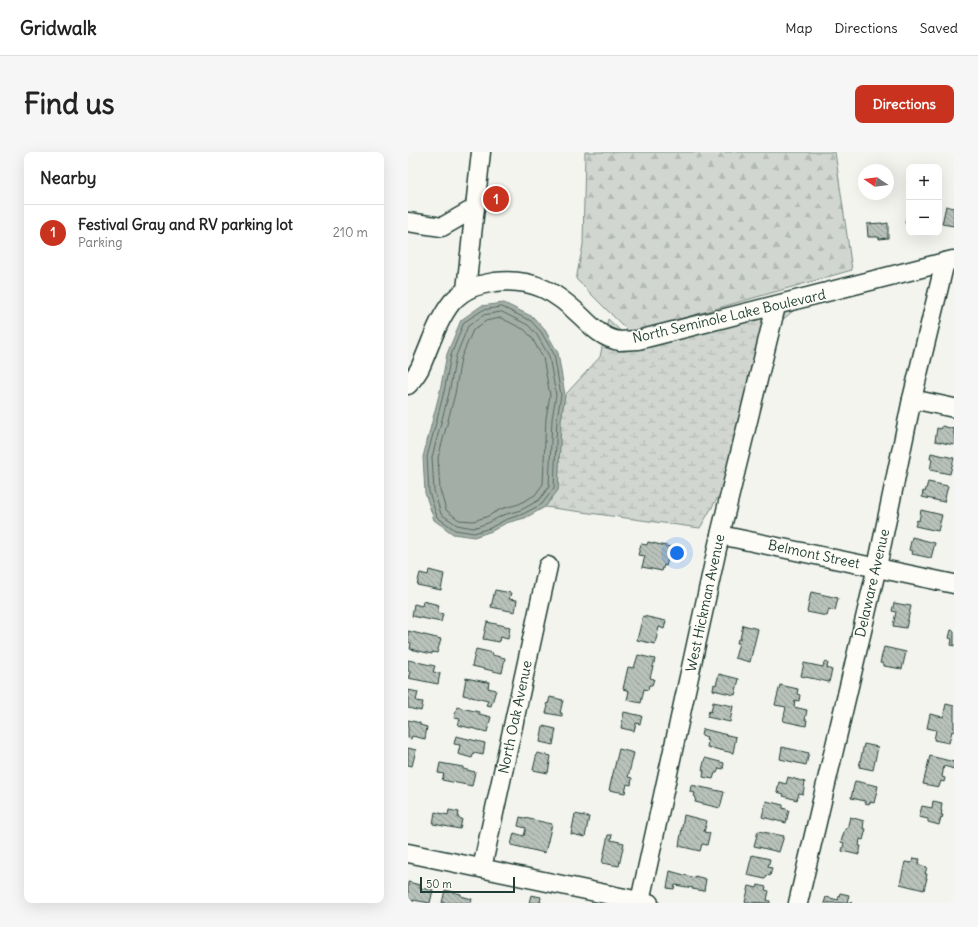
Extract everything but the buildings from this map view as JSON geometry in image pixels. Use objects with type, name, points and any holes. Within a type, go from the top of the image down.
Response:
[{"type":"street","points":[[466,290],[481,152]]},
{"type":"street","points":[[408,222],[442,227],[475,208]]},
{"type":"street","name":"North Seminole Lake Boulevard","points":[[408,385],[419,369],[442,317],[452,302],[466,290],[480,284],[507,281],[526,282],[544,288],[560,297],[602,334],[620,341],[638,340],[949,261]]},
{"type":"street","name":"Delaware Avenue","points":[[798,903],[877,567],[912,399],[949,261]]},
{"type":"street","name":"West Hickman Avenue","points":[[645,902],[720,535],[776,306]]},
{"type":"street","points":[[912,399],[954,408]]},
{"type":"street","name":"Belmont Street","points":[[720,535],[954,584]]},
{"type":"street","name":"North Oak Avenue","points":[[482,868],[548,566]]},
{"type":"street","points":[[408,853],[645,902]]},
{"type":"green space","points":[[585,152],[835,152],[852,270],[630,333],[576,279],[583,245]]},
{"type":"green space","points":[[826,284],[776,325],[740,459],[700,528],[545,507],[558,490],[561,420],[565,395],[600,357],[608,319],[626,336]]},
{"type":"water","points":[[504,303],[533,317],[545,330],[558,353],[565,395],[561,420],[558,490],[545,507],[525,518],[506,523],[492,531],[474,537],[453,534],[434,520],[425,493],[423,457],[440,391],[447,354],[461,320],[481,306]]},
{"type":"place","name":"Festival Gray and RV parking lot","points":[[496,199]]}]
